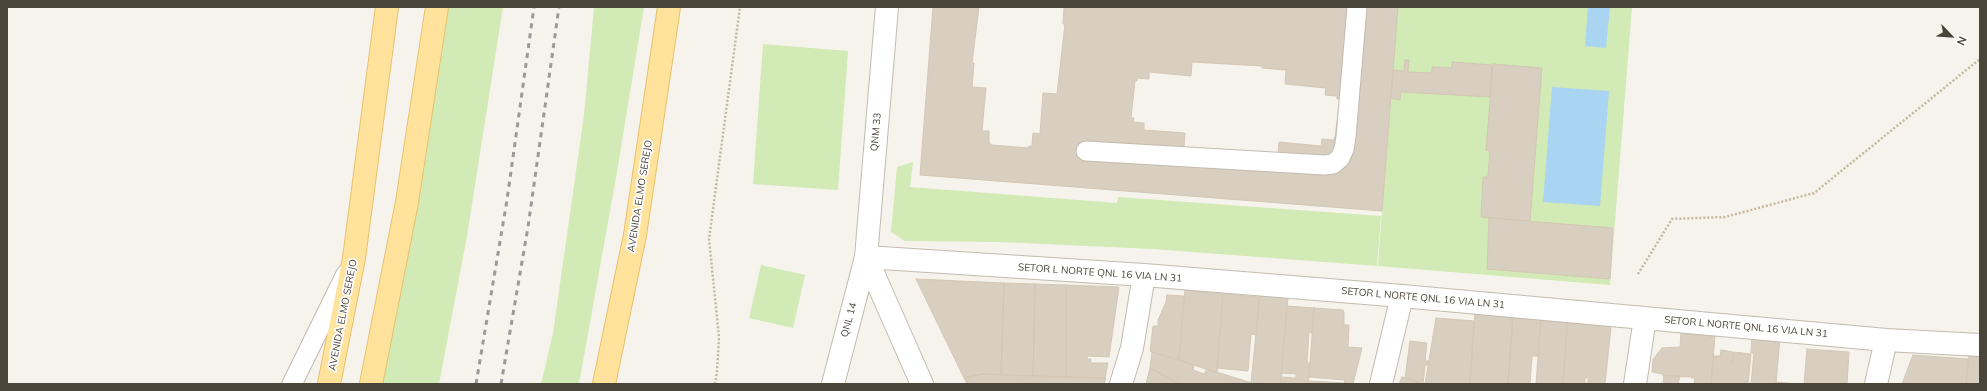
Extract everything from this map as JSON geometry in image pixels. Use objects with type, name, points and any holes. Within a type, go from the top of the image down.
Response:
[{"type":"main road","name":"AVENIDA ELMO SEREJO","points":[[329,384],[354,258],[387,7]]},
{"type":"main road","points":[[371,384],[407,202],[437,7]]},
{"type":"main road","name":"AVENIDA ELMO SEREJO","points":[[604,384],[635,235],[669,7]]},
{"type":"street","name":"QNM 33","points":[[866,257],[887,7]]},
{"type":"street","name":"SETOR L NORTE QNL 16 VIA LN 31","points":[[866,257],[1144,275],[1402,296],[1886,340],[1980,345]]},
{"type":"street","name":"QNL 14","points":[[833,384],[866,257]]},
{"type":"street","points":[[866,257],[922,384]]},
{"type":"street","points":[[1120,384],[1132,348],[1144,275]]},
{"type":"street","points":[[1381,384],[1402,296]]},
{"type":"street","points":[[1635,384],[1645,318]]},
{"type":"street","points":[[1876,384],[1886,340]]},
{"type":"lane","points":[[1086,151],[1324,165],[1333,164],[1340,158],[1344,149],[1346,137],[1357,7]]},
{"type":"lane","points":[[292,384],[354,258]]},
{"type":"path","points":[[715,384],[718,372],[719,337],[709,239],[740,7]]},
{"type":"path","points":[[1638,274],[1672,219],[1725,217],[1814,193],[1980,59]]},
{"type":"green space","points":[[448,7],[503,7],[467,236],[439,384],[380,384]]},
{"type":"green space","points":[[594,7],[644,7],[617,172],[579,384],[541,384],[553,333],[584,115]]},
{"type":"green space","points":[[1397,7],[1632,7],[1610,285],[1378,266]]},
{"type":"green space","points":[[763,44],[848,51],[838,190],[753,184]]},
{"type":"green space","points":[[913,162],[910,187],[1117,203],[1118,197],[1381,216],[1377,266],[1153,249],[999,242],[905,241],[891,232],[897,167]]},
{"type":"green space","points":[[761,265],[805,275],[793,328],[749,318]]},
{"type":"water","points":[[1588,7],[1610,7],[1606,48],[1585,46]]},
{"type":"water","points":[[1552,87],[1609,91],[1600,206],[1543,202]]},
{"type":"building","points":[[933,7],[1398,7],[1382,211],[920,175]]},
{"type":"building","points":[[979,7],[1064,7],[1063,24],[1065,24],[1057,94],[1043,93],[1040,134],[1033,133],[1032,146],[1029,146],[1029,148],[991,145],[989,142],[989,131],[982,131],[986,88],[972,87],[974,63],[972,63]]},
{"type":"building","points":[[1405,60],[1409,60],[1408,72],[1432,73],[1432,67],[1452,68],[1452,62],[1492,65],[1490,97],[1401,92],[1400,100],[1391,98],[1393,70],[1404,71]]},
{"type":"building","points":[[1192,62],[1262,66],[1262,68],[1286,70],[1285,84],[1326,88],[1325,95],[1337,96],[1337,99],[1340,99],[1335,137],[1333,140],[1322,139],[1321,146],[1279,142],[1278,155],[1184,147],[1185,133],[1144,130],[1144,123],[1133,122],[1134,118],[1131,118],[1135,81],[1137,81],[1137,78],[1149,79],[1149,72],[1191,76]]},
{"type":"building","points":[[1493,64],[1542,68],[1530,221],[1481,217],[1483,177],[1488,177],[1490,151],[1486,150]]},
{"type":"building","points":[[1489,218],[1613,228],[1610,279],[1487,269]]},
{"type":"building","points":[[916,279],[1004,283],[1001,375],[983,374],[964,378]]},
{"type":"building","points":[[1004,283],[1035,284],[1033,376],[1001,375]]},
{"type":"building","points":[[1035,284],[1066,285],[1066,377],[1033,376]]},
{"type":"building","points":[[1066,285],[1119,287],[1109,357],[1087,356],[1087,359],[1091,359],[1091,363],[1108,363],[1105,378],[1066,377]]},
{"type":"building","points":[[1185,290],[1223,294],[1217,373],[1179,360]]},
{"type":"building","points":[[1223,294],[1259,297],[1256,335],[1251,334],[1248,371],[1217,368]]},
{"type":"building","points":[[1167,295],[1184,296],[1179,360],[1150,351],[1153,326],[1158,326],[1158,320],[1166,302]]},
{"type":"building","points":[[1260,295],[1288,297],[1281,384],[1251,383]]},
{"type":"building","points":[[1287,306],[1314,308],[1312,333],[1309,332],[1307,363],[1310,363],[1308,384],[1281,384],[1281,377],[1296,378],[1296,374],[1281,373]]},
{"type":"building","points":[[1314,308],[1343,310],[1344,325],[1349,325],[1348,347],[1362,348],[1353,384],[1344,383],[1345,380],[1309,377]]},
{"type":"building","points":[[1475,312],[1513,315],[1508,384],[1470,384]]},
{"type":"building","points":[[1513,315],[1541,317],[1538,356],[1532,356],[1530,384],[1508,384]]},
{"type":"building","points":[[1541,317],[1568,320],[1563,384],[1536,384]]},
{"type":"building","points":[[1436,318],[1474,321],[1470,384],[1425,384]]},
{"type":"building","points":[[1567,323],[1611,327],[1605,384],[1587,384],[1589,378],[1585,378],[1585,384],[1563,384]]},
{"type":"building","points":[[1681,334],[1715,336],[1711,384],[1694,384],[1695,378],[1691,378],[1692,377],[1663,376],[1663,374],[1652,372],[1653,359],[1662,348],[1680,347]]},
{"type":"building","points":[[1752,335],[1780,337],[1776,384],[1751,384],[1754,353],[1751,353]]},
{"type":"building","points":[[1410,341],[1427,343],[1425,361],[1429,361],[1428,365],[1425,365],[1423,384],[1405,378]]},
{"type":"building","points":[[1807,349],[1849,352],[1847,384],[1804,384]]},
{"type":"building","points":[[1721,350],[1733,352],[1732,362],[1734,352],[1751,354],[1748,384],[1711,384],[1713,356],[1720,356]]},
{"type":"building","points":[[1152,352],[1194,365],[1193,370],[1204,374],[1207,369],[1252,383],[1179,384],[1150,368]]},
{"type":"building","points":[[1913,355],[1968,359],[1966,384],[1902,384]]},
{"type":"building","points":[[1969,356],[1980,357],[1980,384],[1966,384]]},
{"type":"building","points":[[1150,368],[1178,383],[1146,384]]},
{"type":"building","points":[[983,374],[1106,378],[1104,384],[967,384],[964,378]]},
{"type":"building","points":[[1664,376],[1680,376],[1678,384],[1663,384]]},
{"type":"building","points":[[1402,377],[1423,384],[1399,384]]},
{"type":"building","points":[[1308,381],[1344,383],[1353,384],[1308,384]]},
{"type":"building","points":[[1776,382],[1799,384],[1776,384]]},
{"type":"railway","points":[[476,384],[507,200],[534,7]]},
{"type":"railway","points":[[501,384],[528,227],[559,7]]}]
